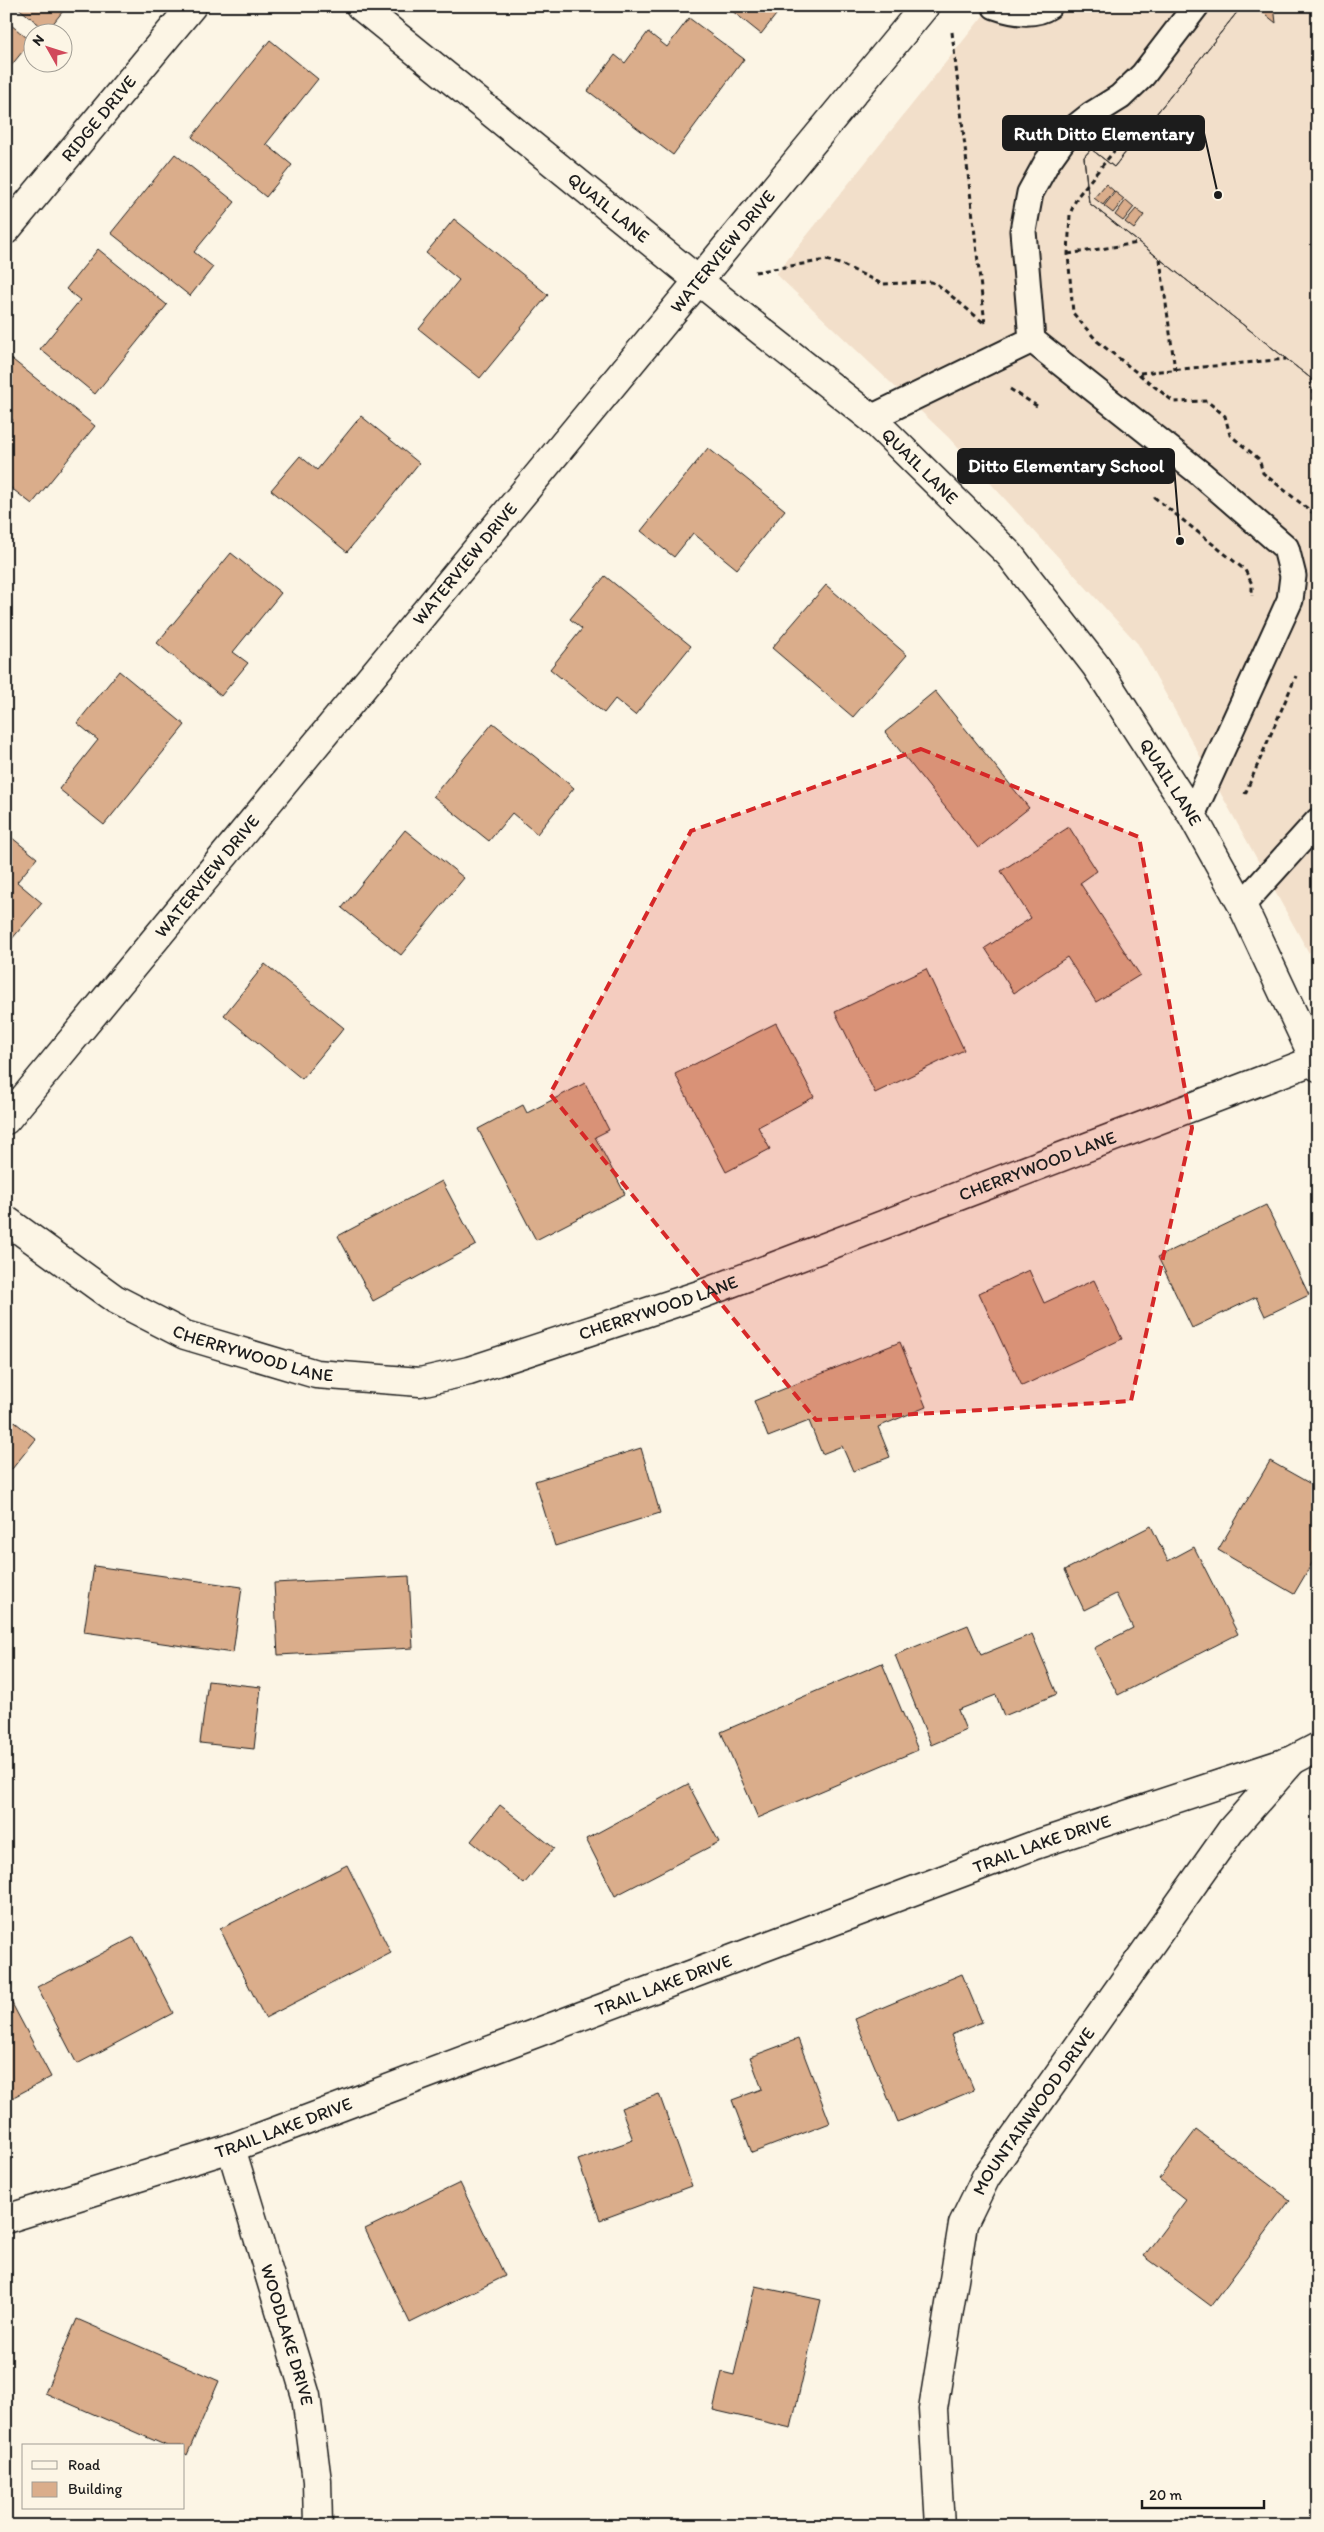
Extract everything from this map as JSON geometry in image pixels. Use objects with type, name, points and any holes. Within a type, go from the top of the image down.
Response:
[{"type":"street","name":"RIDGE DRIVE","points":[[6,230],[192,6]]},
{"type":"street","name":"QUAIL LANE","points":[[360,6],[697,280],[871,418],[1010,555],[1096,666],[1192,816],[1242,905],[1316,1063]]},
{"type":"street","name":"WATERVIEW DRIVE","points":[[6,1120],[697,280],[925,6]]},
{"type":"street","name":"CHERRYWOOD LANE","points":[[6,1220],[115,1299],[185,1335],[316,1374],[420,1382],[469,1371],[702,1294],[1316,1063]]},
{"type":"street","name":"TRAIL LAKE DRIVE","points":[[6,2219],[231,2148],[1035,1845],[1293,1760],[1318,1747]]},
{"type":"street","name":"MOUNTAINWOOD DRIVE","points":[[940,2526],[934,2409],[962,2224],[986,2177],[1232,1829],[1293,1760]]},
{"type":"street","name":"WOODLAKE DRIVE","points":[[231,2148],[306,2396],[317,2481],[318,2526]]},
{"type":"lane","points":[[995,6],[1011,12],[1042,11],[1049,6]]},
{"type":"lane","points":[[1192,816],[1290,600],[1293,576],[1286,548],[1201,474],[1032,340],[1023,231],[1030,193],[1046,162],[1067,134],[1091,115],[1120,97],[1143,75],[1196,6]]},
{"type":"lane","points":[[871,418],[1032,340]]},
{"type":"lane","points":[[1242,905],[1318,821]]},
{"type":"path","points":[[755,272],[826,260],[843,265],[882,284],[931,282],[937,284],[983,326],[952,32]]},
{"type":"path","points":[[1138,243],[1068,254],[1073,313],[1097,341],[1174,402],[1207,401],[1225,416],[1230,435],[1259,459],[1263,473],[1318,517]]},
{"type":"path","points":[[1160,259],[1175,370]]},
{"type":"path","points":[[1139,373],[1286,360]]},
{"type":"path","points":[[1312,379],[1318,439]]},
{"type":"path","points":[[1154,497],[1244,570],[1252,584],[1252,600]]},
{"type":"path","points":[[1245,794],[1299,670]]},
{"type":"highlighted area","points":[[921,749],[1139,837],[1192,1128],[1131,1401],[816,1420],[550,1094],[691,831]]},
{"type":"shaded area","points":[[991,6],[1318,6],[1318,942],[1309,953],[1138,644],[948,437],[776,274]]},
{"type":"building","points":[[16,6],[67,6],[54,22],[36,22]]},
{"type":"building","points":[[726,6],[783,6],[761,34]]},
{"type":"building","points":[[1242,6],[1318,6],[1318,384],[1089,203],[1084,157],[1091,149],[1114,167]]},
{"type":"building","points":[[1242,6],[1255,6],[1276,23],[1274,6],[1318,6],[1318,384],[1089,203],[1084,157],[1091,149],[1114,167]],"holes":[[[1106,184],[1114,191],[1103,205],[1094,198]],[[1115,192],[1124,199],[1113,213],[1104,206]],[[1126,200],[1134,207],[1123,221],[1115,215]],[[1136,209],[1144,215],[1134,229],[1125,222]]]},
{"type":"building","points":[[689,18],[744,59],[673,155],[588,91],[615,55],[625,63],[648,32],[667,47]]},
{"type":"building","points":[[6,21],[22,34],[22,52],[6,72]]},
{"type":"building","points":[[270,40],[318,79],[266,144],[292,165],[266,197],[192,137]]},
{"type":"building","points":[[175,154],[235,202],[194,252],[213,267],[190,296],[111,233]]},
{"type":"building","points":[[454,219],[548,295],[480,378],[419,329],[459,280],[426,253]]},
{"type":"building","points":[[98,249],[167,305],[95,394],[40,349],[80,300],[66,289]]},
{"type":"building","points":[[8,356],[95,426],[32,504],[6,484],[6,428],[13,420],[6,414]]},
{"type":"building","points":[[361,416],[419,463],[347,552],[271,490],[300,456],[317,470]]},
{"type":"building","points":[[708,448],[785,510],[737,569],[693,533],[674,557],[641,531]]},
{"type":"building","points":[[231,553],[281,593],[233,652],[248,663],[221,696],[157,643]]},
{"type":"building","points":[[605,576],[691,646],[635,715],[615,699],[604,713],[550,669],[582,629],[570,619]]},
{"type":"building","points":[[826,585],[907,655],[853,717],[772,648]]},
{"type":"building","points":[[119,671],[185,725],[104,825],[59,789],[98,740],[77,723]]},
{"type":"building","points":[[935,691],[1029,808],[978,848],[885,732]]},
{"type":"building","points":[[493,723],[574,788],[537,834],[512,813],[489,841],[433,796]]},
{"type":"building","points":[[1069,827],[1097,871],[1080,883],[1140,975],[1096,1002],[1067,957],[1014,993],[985,948],[1031,918],[1001,871]]},
{"type":"building","points":[[405,830],[464,878],[401,955],[342,908]]},
{"type":"building","points":[[6,833],[37,858],[17,882],[42,903],[6,946]]},
{"type":"building","points":[[265,964],[344,1028],[302,1079],[224,1015]]},
{"type":"building","points":[[926,969],[964,1050],[875,1093],[835,1012]]},
{"type":"building","points":[[776,1023],[814,1097],[758,1127],[770,1149],[726,1172],[675,1074]]},
{"type":"building","points":[[585,1083],[609,1130],[595,1137],[625,1194],[536,1240],[478,1129],[523,1105],[527,1113]]},
{"type":"building","points":[[442,1181],[476,1245],[373,1301],[338,1236]]},
{"type":"building","points":[[1266,1205],[1309,1295],[1265,1316],[1256,1297],[1192,1328],[1158,1257]]},
{"type":"building","points":[[1029,1270],[1044,1303],[1094,1280],[1122,1339],[1022,1386],[979,1293]]},
{"type":"building","points":[[900,1342],[926,1407],[878,1427],[890,1457],[853,1471],[842,1446],[822,1454],[809,1421],[768,1437],[754,1401]]},
{"type":"building","points":[[6,1415],[36,1439],[12,1469],[6,1465]]},
{"type":"building","points":[[641,1448],[660,1513],[555,1546],[535,1481]]},
{"type":"building","points":[[1270,1461],[1318,1488],[1318,1553],[1294,1594],[1218,1550]]},
{"type":"building","points":[[1151,1526],[1168,1561],[1194,1547],[1238,1634],[1118,1695],[1094,1648],[1133,1628],[1116,1594],[1084,1610],[1065,1570]]},
{"type":"building","points":[[94,1566],[242,1587],[233,1653],[84,1632]]},
{"type":"building","points":[[409,1576],[413,1648],[278,1655],[274,1583]]},
{"type":"building","points":[[968,1625],[981,1655],[1032,1634],[1057,1694],[1004,1716],[996,1695],[958,1710],[966,1730],[931,1745],[895,1655]]},
{"type":"building","points":[[882,1663],[918,1750],[758,1818],[721,1732]]},
{"type":"building","points":[[208,1681],[261,1687],[254,1749],[200,1743]]},
{"type":"building","points":[[688,1784],[719,1842],[615,1896],[586,1839]]},
{"type":"building","points":[[500,1805],[554,1848],[524,1884],[471,1841]]},
{"type":"building","points":[[347,1865],[391,1953],[265,2018],[220,1929]]},
{"type":"building","points":[[134,1937],[173,2013],[77,2064],[37,1987]]},
{"type":"building","points":[[962,1974],[982,2022],[951,2035],[974,2090],[898,2122],[855,2019]]},
{"type":"building","points":[[6,1992],[51,2077],[6,2101]]},
{"type":"building","points":[[798,2039],[830,2123],[752,2153],[732,2100],[762,2089],[750,2057]]},
{"type":"building","points":[[659,2094],[692,2186],[600,2220],[578,2160],[633,2140],[621,2108]]},
{"type":"building","points":[[1196,2130],[1290,2200],[1211,2306],[1144,2256],[1186,2200],[1159,2179]]},
{"type":"building","points":[[460,2183],[505,2276],[410,2323],[365,2229]]},
{"type":"building","points":[[755,2286],[821,2300],[791,2428],[713,2410],[722,2372],[734,2375]]},
{"type":"building","points":[[77,2319],[219,2381],[187,2455],[185,2454],[185,2444],[162,2444],[45,2393]]},
{"type":"place","name":"Ruth Ditto Elementary","points":[[1218,195]]},
{"type":"place","name":"Ditto Elementary School","points":[[1180,541]]}]
